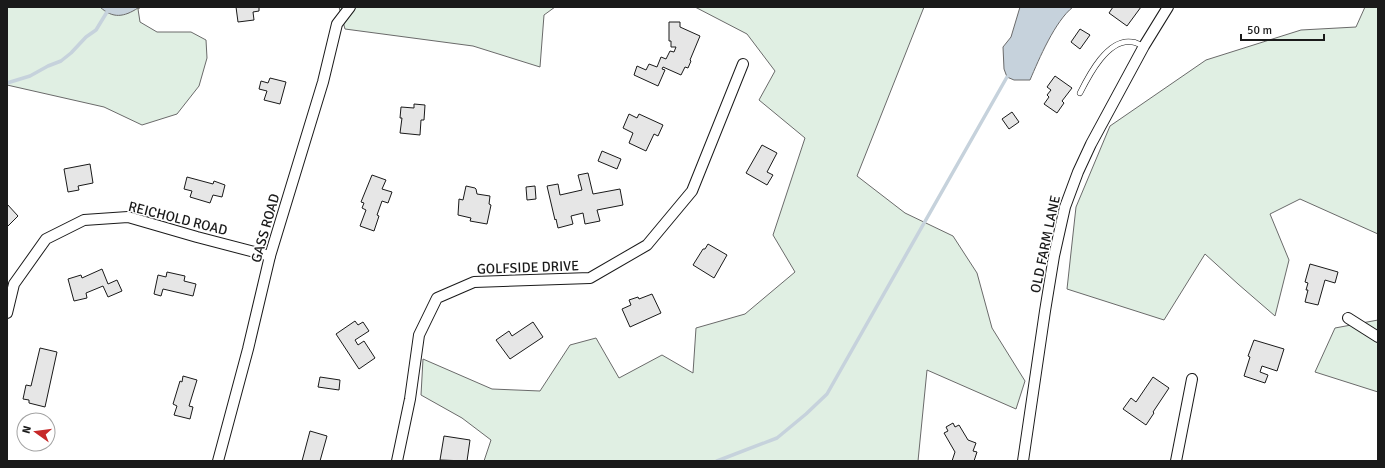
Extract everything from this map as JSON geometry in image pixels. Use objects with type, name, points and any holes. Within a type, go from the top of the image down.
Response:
[{"type":"street","name":"GASS ROAD","points":[[218,461],[248,349],[270,256],[323,82],[337,24],[350,7]]},
{"type":"street","name":"OLD FARM LANE","points":[[1023,461],[1054,256],[1065,207],[1078,172],[1091,144],[1144,46],[1168,7]]},
{"type":"street","name":"GOLFSIDE DRIVE","points":[[397,461],[410,399],[420,335],[437,298],[474,282],[590,278],[646,246],[692,191],[743,64]]},
{"type":"street","name":"REICHOLD ROAD","points":[[7,313],[14,284],[46,239],[84,220],[128,217],[270,256]]},
{"type":"street","points":[[1348,318],[1378,336]]},
{"type":"street","points":[[1176,461],[1192,379]]},
{"type":"lane","points":[[1080,93],[1099,60],[1113,47],[1125,42],[1133,42],[1144,46]]},
{"type":"green space","points":[[7,7],[141,7],[138,9],[140,22],[157,32],[191,32],[206,40],[207,58],[199,86],[177,114],[142,125],[104,107],[7,85]]},
{"type":"green space","points":[[339,7],[555,7],[544,15],[540,67],[473,46],[345,29]]},
{"type":"green space","points":[[695,7],[924,7],[857,176],[905,213],[953,236],[977,273],[992,328],[1025,381],[1016,409],[927,370],[918,461],[484,461],[491,440],[462,418],[421,395],[423,359],[492,389],[540,391],[570,345],[596,338],[619,378],[662,355],[693,373],[696,328],[745,314],[795,272],[773,235],[805,138],[759,100],[775,71],[747,34]]},
{"type":"green space","points":[[1365,7],[1378,7],[1378,234],[1300,199],[1270,214],[1289,260],[1275,316],[1205,254],[1164,320],[1067,289],[1076,207],[1110,126],[1206,60],[1301,30],[1356,27]]},
{"type":"green space","points":[[1378,320],[1378,392],[1315,372],[1335,328]]},
{"type":"shaded area","points":[[100,7],[138,8],[123,15],[114,15]]},
{"type":"shaded area","points":[[1020,7],[1073,7],[1066,13],[1054,31],[1030,80],[1014,80],[1007,77],[1004,69],[1003,47],[1011,37]]},
{"type":"building","points":[[236,7],[259,7],[259,11],[253,12],[254,20],[238,22]]},
{"type":"building","points":[[1113,7],[1141,7],[1127,26],[1109,13]]},
{"type":"building","points":[[669,22],[680,22],[680,27],[700,36],[688,68],[685,67],[681,75],[663,67],[662,69],[665,70],[658,86],[634,75],[637,66],[646,70],[649,64],[657,67],[661,57],[666,59],[670,51],[674,52],[676,47],[671,47],[671,41],[669,41]]},
{"type":"building","points":[[1080,29],[1090,35],[1080,49],[1071,42]]},
{"type":"building","points":[[1055,76],[1072,88],[1062,101],[1064,103],[1057,113],[1044,104],[1049,97],[1047,95],[1051,90],[1047,87]]},
{"type":"building","points":[[270,78],[286,82],[280,104],[264,100],[267,91],[259,89],[261,81],[268,83]]},
{"type":"building","points":[[414,104],[425,105],[424,120],[421,120],[420,135],[400,133],[402,118],[400,118],[401,107],[414,108]]},
{"type":"building","points":[[1012,112],[1019,122],[1009,129],[1002,119]]},
{"type":"building","points":[[629,114],[637,118],[639,114],[663,125],[658,136],[654,134],[646,151],[629,143],[633,133],[623,128]]},
{"type":"building","points":[[762,145],[777,153],[767,172],[773,175],[767,185],[746,173]]},
{"type":"building","points":[[602,151],[621,159],[617,169],[598,161]]},
{"type":"building","points":[[90,164],[93,183],[78,186],[79,190],[68,192],[64,169]]},
{"type":"building","points":[[588,173],[593,194],[620,189],[623,205],[597,210],[600,221],[585,224],[583,213],[571,216],[573,224],[558,228],[547,186],[558,184],[560,195],[582,190],[578,175]]},
{"type":"building","points":[[372,175],[386,180],[382,189],[392,192],[388,203],[382,201],[377,215],[379,216],[374,231],[360,226],[366,210],[362,208],[364,203],[361,202]]},
{"type":"building","points":[[187,177],[213,184],[214,181],[225,185],[222,197],[213,195],[210,203],[190,197],[192,191],[184,189]]},
{"type":"building","points":[[466,186],[475,188],[477,194],[490,196],[489,204],[491,205],[487,224],[470,221],[471,218],[458,215],[459,199],[463,200]]},
{"type":"building","points":[[535,186],[536,199],[527,200],[526,187]]},
{"type":"building","points":[[7,204],[18,216],[7,227]]},
{"type":"building","points":[[708,244],[727,255],[714,278],[693,265]]},
{"type":"building","points":[[1310,264],[1338,272],[1335,283],[1325,280],[1318,305],[1305,302],[1308,283],[1305,282]]},
{"type":"building","points":[[102,269],[108,284],[117,280],[122,291],[108,297],[103,286],[86,293],[87,298],[74,301],[68,279],[81,275],[82,278]]},
{"type":"building","points":[[167,272],[185,276],[184,281],[196,284],[193,296],[163,289],[161,296],[154,294],[158,275],[166,277]]},
{"type":"building","points":[[652,294],[661,313],[630,327],[622,309],[631,305],[629,300],[638,297],[639,299]]},
{"type":"building","points":[[355,321],[358,325],[363,322],[369,331],[355,340],[358,345],[364,341],[375,358],[359,369],[336,334]]},
{"type":"building","points":[[533,322],[543,337],[510,359],[496,340],[509,331],[512,336]]},
{"type":"building","points":[[1254,340],[1284,349],[1277,371],[1262,366],[1260,372],[1268,375],[1265,383],[1244,376],[1250,357],[1248,356]]},
{"type":"building","points":[[40,348],[57,352],[45,407],[29,403],[29,400],[23,399],[26,385],[31,386]]},
{"type":"building","points":[[183,376],[197,380],[189,406],[193,407],[190,419],[174,415],[177,406],[173,404]]},
{"type":"building","points":[[320,377],[340,380],[339,390],[318,387]]},
{"type":"building","points":[[1153,377],[1169,388],[1146,425],[1123,409],[1131,398],[1136,402]]},
{"type":"building","points":[[953,423],[955,427],[959,425],[968,440],[976,443],[973,451],[977,452],[974,461],[952,461],[955,452],[944,433],[948,431],[946,427]]},
{"type":"building","points":[[310,431],[327,436],[320,461],[302,461]]},
{"type":"building","points":[[444,436],[470,440],[467,461],[440,460]]},
{"type":"waterway","points":[[7,83],[30,76],[61,61],[86,37],[96,30],[107,12],[112,7]]},
{"type":"waterway","points":[[717,461],[777,438],[827,394],[1007,77]]}]
